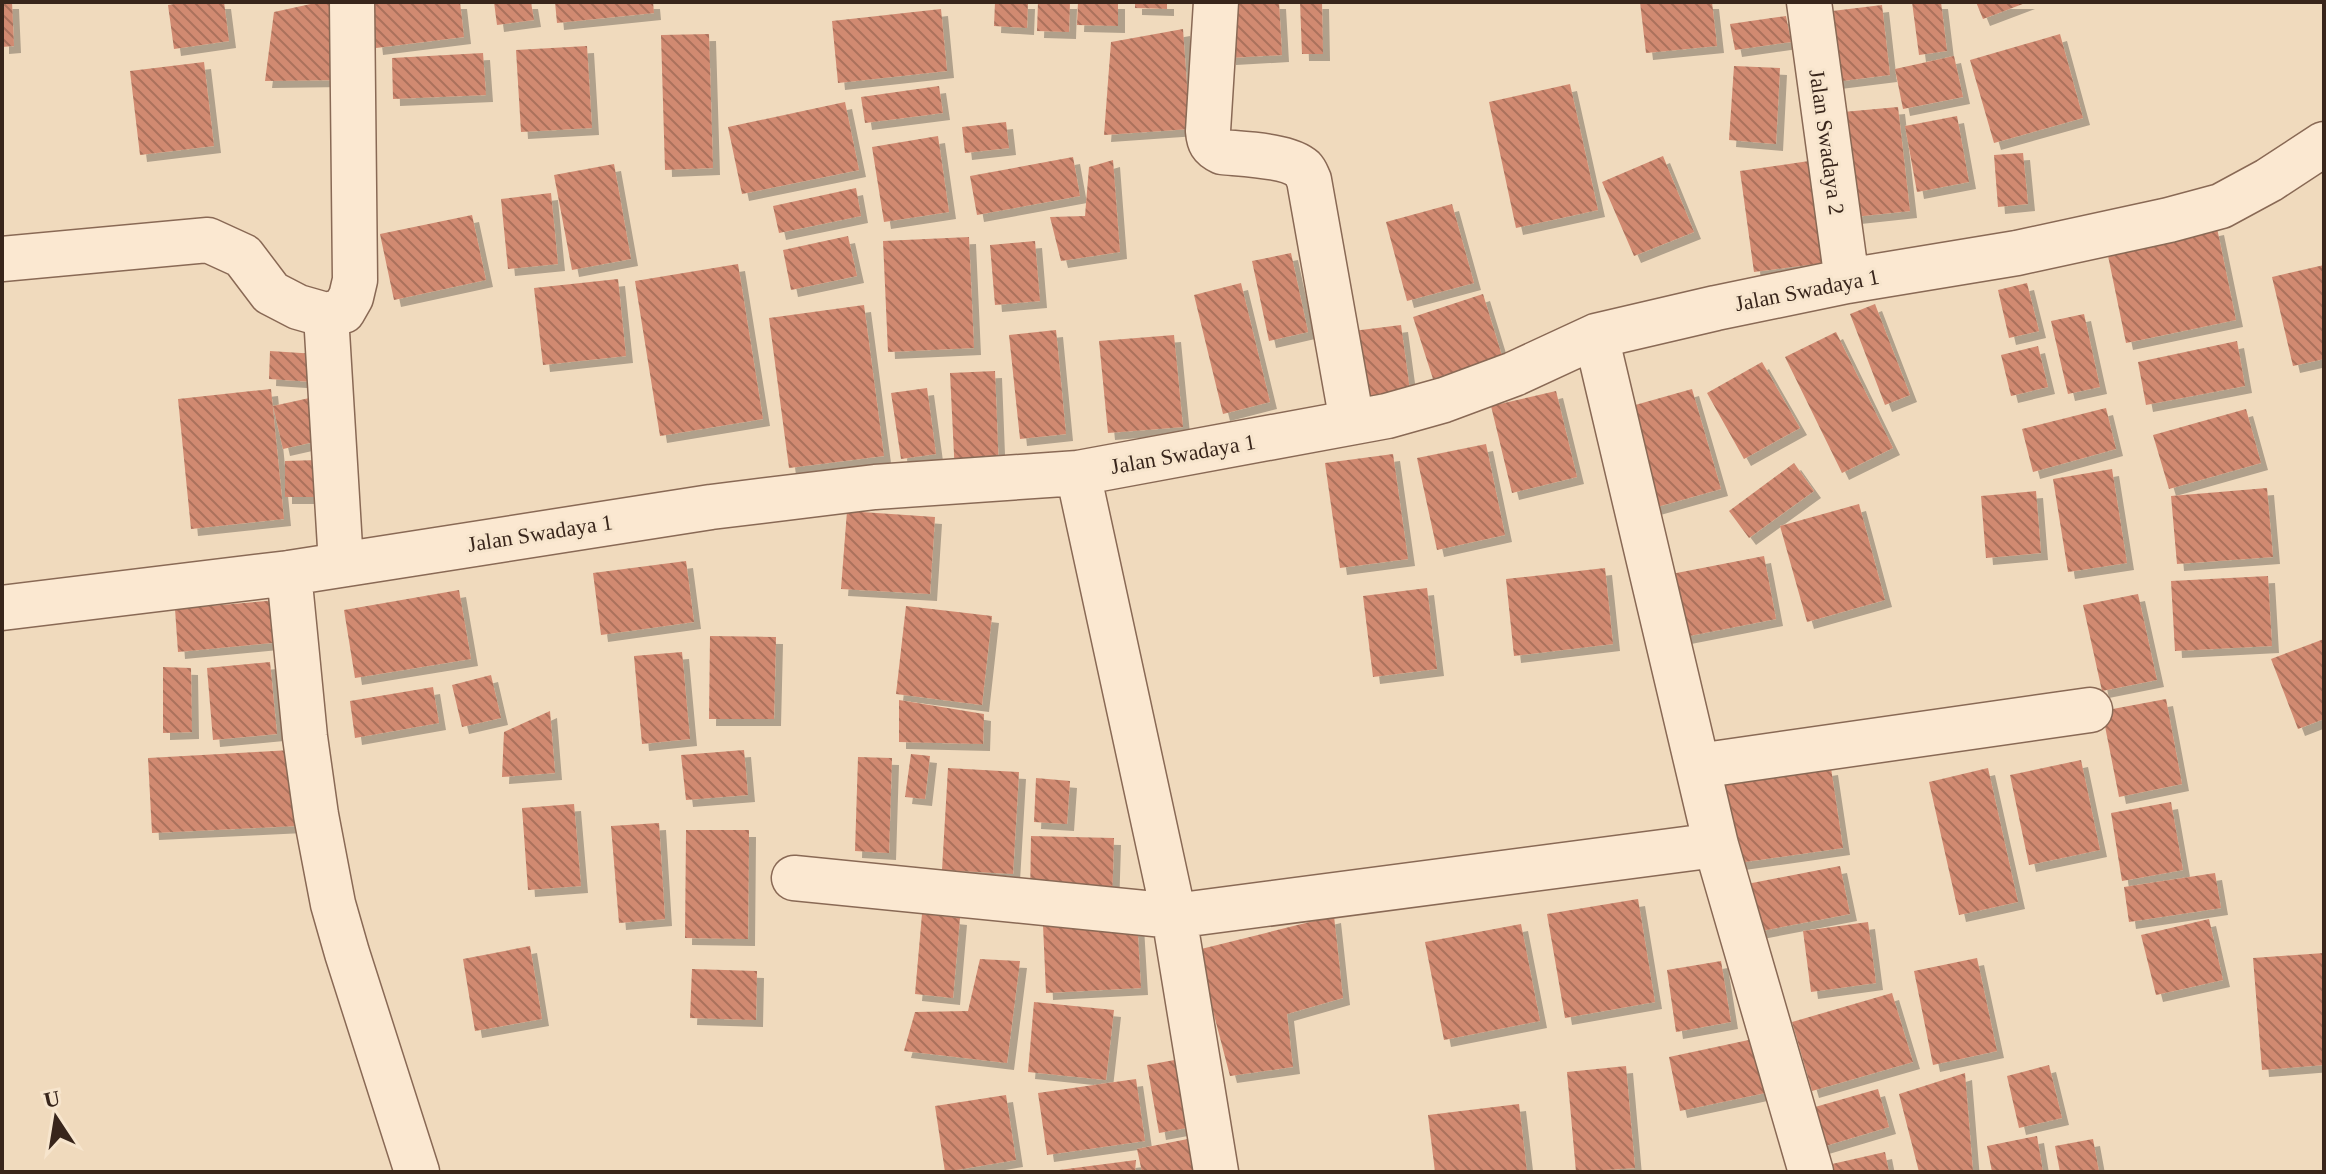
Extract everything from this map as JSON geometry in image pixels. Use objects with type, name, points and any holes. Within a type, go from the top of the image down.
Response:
[{"type":"street","points":[[2,259],[208,240],[243,256],[271,293],[298,307],[326,315],[343,311],[351,297],[355,280],[352,2]]},
{"type":"street","points":[[1216,2],[1209,143],[1222,152],[1280,159],[1303,169],[1309,180],[1352,422]]},
{"type":"street","name":"Jalan Swadaya 2","points":[[1809,2],[1847,281]]},
{"type":"street","name":"Jalan Swadaya 1","points":[[2,608],[289,573],[711,507],[875,487],[1078,473],[1387,416],[1444,400],[1514,374],[1596,336],[1847,281],[2017,253],[2221,206],[2269,180],[2324,144]]},
{"type":"street","points":[[326,315],[341,564]]},
{"type":"street","points":[[1596,336],[1716,845],[1811,1172]]},
{"type":"street","points":[[1078,473],[1174,916],[1216,1172]]},
{"type":"street","points":[[289,573],[305,737],[333,904],[417,1172]]},
{"type":"street","points":[[1698,766],[2090,710]]},
{"type":"street","points":[[794,878],[1174,916],[1716,845]]},
{"type":"building","points":[[2,2],[12,2],[14,46],[2,47]]},
{"type":"building","points":[[224,2],[229,41],[174,49],[168,5]]},
{"type":"building","points":[[320,2],[338,2],[338,80],[265,81],[274,12]]},
{"type":"building","points":[[371,2],[460,2],[464,37],[376,48]]},
{"type":"building","points":[[494,2],[531,2],[534,20],[497,25]]},
{"type":"building","points":[[555,2],[653,2],[654,13],[557,23]]},
{"type":"building","points":[[995,2],[1028,2],[1027,28],[994,26]]},
{"type":"building","points":[[1038,2],[1070,2],[1069,32],[1037,31]]},
{"type":"building","points":[[1078,2],[1118,2],[1118,26],[1077,25]]},
{"type":"building","points":[[1135,2],[1167,2],[1167,9],[1135,8]]},
{"type":"building","points":[[1225,2],[1279,2],[1282,55],[1229,58]]},
{"type":"building","points":[[1300,2],[1322,2],[1323,54],[1302,54]]},
{"type":"building","points":[[1640,2],[1712,2],[1717,46],[1646,53]]},
{"type":"building","points":[[1912,2],[1941,2],[1947,51],[1919,55]]},
{"type":"building","points":[[1976,2],[2028,2],[1983,19]]},
{"type":"building","points":[[1882,5],[1890,75],[1834,82],[1824,12]]},
{"type":"building","points":[[941,9],[947,71],[838,83],[832,21]]},
{"type":"building","points":[[1786,16],[1791,42],[1735,50],[1730,24]]},
{"type":"building","points":[[1183,29],[1190,129],[1104,135],[1111,42]]},
{"type":"building","points":[[709,34],[713,168],[665,170],[661,35]]},
{"type":"building","points":[[2060,34],[2083,118],[1994,143],[1970,60]]},
{"type":"building","points":[[587,46],[592,128],[521,132],[516,50]]},
{"type":"building","points":[[483,53],[486,95],[393,99],[392,58]]},
{"type":"building","points":[[1954,56],[1963,97],[1903,109],[1895,69]]},
{"type":"building","points":[[204,62],[214,146],[140,155],[130,71]]},
{"type":"building","points":[[1734,66],[1780,68],[1776,144],[1729,140]]},
{"type":"building","points":[[1570,84],[1598,210],[1516,228],[1489,102]]},
{"type":"building","points":[[939,86],[943,113],[865,123],[861,97]]},
{"type":"building","points":[[845,102],[859,170],[742,194],[728,127]]},
{"type":"building","points":[[1898,107],[1910,211],[1854,217],[1843,112]]},
{"type":"building","points":[[1957,116],[1969,182],[1917,192],[1905,126]]},
{"type":"building","points":[[1006,122],[1009,148],[965,153],[962,127]]},
{"type":"building","points":[[938,136],[949,212],[884,222],[872,147]]},
{"type":"building","points":[[2023,153],[2028,204],[1998,207],[1994,155]]},
{"type":"building","points":[[1663,156],[1694,232],[1634,256],[1602,182]]},
{"type":"building","points":[[1073,157],[1080,196],[977,215],[970,176]]},
{"type":"building","points":[[1113,160],[1120,252],[1061,261],[1050,217],[1085,216],[1089,167]]},
{"type":"building","points":[[1809,161],[1823,263],[1754,272],[1740,171]]},
{"type":"building","points":[[614,164],[631,259],[572,270],[554,175]]},
{"type":"building","points":[[856,188],[861,216],[779,233],[773,206]]},
{"type":"building","points":[[551,193],[558,264],[508,269],[501,199]]},
{"type":"building","points":[[1452,204],[1474,283],[1407,301],[1386,222]]},
{"type":"building","points":[[472,215],[486,280],[394,300],[380,234]]},
{"type":"building","points":[[2217,228],[2236,320],[2126,343],[2107,251]]},
{"type":"building","points":[[848,236],[857,276],[791,290],[783,250]]},
{"type":"building","points":[[969,237],[974,348],[888,352],[883,241]]},
{"type":"building","points":[[1035,241],[1040,301],[995,305],[990,245]]},
{"type":"building","points":[[1291,253],[1308,332],[1269,341],[1252,261]]},
{"type":"building","points":[[738,264],[763,419],[660,436],[635,281]]},
{"type":"building","points":[[2324,265],[2324,359],[2293,366],[2272,277]]},
{"type":"building","points":[[618,279],[626,356],[543,365],[534,288]]},
{"type":"building","points":[[1241,283],[1270,402],[1223,414],[1194,295]]},
{"type":"building","points":[[2027,283],[2039,331],[2009,338],[1998,290]]},
{"type":"building","points":[[1483,294],[1502,356],[1433,379],[1413,317]]},
{"type":"building","points":[[1875,304],[1910,395],[1885,405],[1850,314]]},
{"type":"building","points":[[864,305],[884,456],[789,468],[769,318]]},
{"type":"building","points":[[2084,314],[2100,387],[2068,394],[2051,321]]},
{"type":"building","points":[[1401,325],[1410,391],[1363,397],[1353,331]]},
{"type":"building","points":[[1056,330],[1066,434],[1020,439],[1009,335]]},
{"type":"building","points":[[1836,332],[1893,448],[1842,473],[1785,357]]},
{"type":"building","points":[[1174,335],[1183,427],[1108,433],[1099,341]]},
{"type":"building","points":[[2237,341],[2245,386],[2146,405],[2138,362]]},
{"type":"building","points":[[2038,346],[2048,387],[2011,396],[2001,355]]},
{"type":"building","points":[[270,351],[317,354],[315,382],[269,379]]},
{"type":"building","points":[[1762,362],[1800,428],[1744,459],[1707,393]]},
{"type":"building","points":[[995,371],[999,473],[955,475],[950,373]]},
{"type":"building","points":[[927,388],[936,454],[901,459],[891,393]]},
{"type":"building","points":[[271,389],[284,519],[191,529],[178,399]]},
{"type":"building","points":[[1692,389],[1721,489],[1650,509],[1621,409]]},
{"type":"building","points":[[1556,391],[1577,477],[1512,493],[1491,406]]},
{"type":"building","points":[[323,395],[332,438],[283,449],[273,406]]},
{"type":"building","points":[[2106,408],[2116,449],[2033,472],[2022,429]]},
{"type":"building","points":[[2246,409],[2261,463],[2169,489],[2153,435]]},
{"type":"building","points":[[1486,444],[1505,535],[1437,550],[1417,458]]},
{"type":"building","points":[[1393,454],[1408,559],[1340,568],[1325,463]]},
{"type":"building","points":[[318,460],[318,497],[285,497],[285,461]]},
{"type":"building","points":[[1794,463],[1814,491],[1749,538],[1729,511]]},
{"type":"building","points":[[2112,469],[2127,563],[2068,572],[2053,479]]},
{"type":"building","points":[[2267,488],[2273,557],[2177,564],[2171,496]]},
{"type":"building","points":[[2036,491],[2041,553],[1986,558],[1981,496]]},
{"type":"building","points":[[1859,504],[1885,600],[1807,622],[1780,526]]},
{"type":"building","points":[[847,511],[935,517],[930,594],[841,589]]},
{"type":"building","points":[[1764,556],[1776,619],[1674,639],[1661,576]]},
{"type":"building","points":[[686,561],[694,622],[601,635],[593,573]]},
{"type":"building","points":[[1605,568],[1613,644],[1514,656],[1506,579]]},
{"type":"building","points":[[2268,576],[2272,646],[2175,651],[2171,581]]},
{"type":"building","points":[[1427,588],[1437,669],[1373,677],[1363,596]]},
{"type":"building","points":[[459,590],[471,659],[355,678],[344,610]]},
{"type":"building","points":[[2138,594],[2157,680],[2102,691],[2083,605]]},
{"type":"building","points":[[278,600],[282,642],[178,652],[175,609]]},
{"type":"building","points":[[906,606],[992,616],[982,705],[896,694]]},
{"type":"building","points":[[710,636],[776,637],[774,719],[709,719]]},
{"type":"building","points":[[2324,639],[2324,719],[2298,729],[2271,659]]},
{"type":"building","points":[[682,652],[690,739],[642,744],[634,656]]},
{"type":"building","points":[[270,662],[277,734],[213,740],[207,668]]},
{"type":"building","points":[[163,667],[191,668],[192,732],[163,733]]},
{"type":"building","points":[[491,675],[501,718],[462,727],[452,685]]},
{"type":"building","points":[[433,687],[439,723],[355,738],[350,701]]},
{"type":"building","points":[[2166,699],[2182,784],[2119,797],[2102,711]]},
{"type":"building","points":[[899,700],[984,714],[983,744],[899,742]]},
{"type":"building","points":[[550,711],[555,773],[502,777],[504,732]]},
{"type":"building","points":[[292,750],[297,826],[152,833],[148,758]]},
{"type":"building","points":[[744,750],[748,795],[686,800],[681,755]]},
{"type":"building","points":[[911,754],[930,756],[925,799],[905,797]]},
{"type":"building","points":[[858,757],[892,758],[889,853],[855,851]]},
{"type":"building","points":[[2081,760],[2100,850],[2029,865],[2010,775]]},
{"type":"building","points":[[948,768],[1019,772],[1013,874],[942,870]]},
{"type":"building","points":[[1831,768],[1843,848],[1738,863],[1725,785]]},
{"type":"building","points":[[1988,768],[2018,902],[1959,915],[1929,782]]},
{"type":"building","points":[[1036,778],[1070,781],[1067,824],[1034,822]]},
{"type":"building","points":[[2171,802],[2183,870],[2122,881],[2111,813]]},
{"type":"building","points":[[574,804],[581,886],[528,890],[522,808]]},
{"type":"building","points":[[659,823],[665,919],[619,923],[611,826]]},
{"type":"building","points":[[686,830],[749,830],[748,939],[685,938]]},
{"type":"building","points":[[1031,836],[1114,838],[1112,902],[1030,899]]},
{"type":"building","points":[[1840,866],[1850,914],[1756,932],[1747,884]]},
{"type":"building","points":[[2215,873],[2221,908],[2129,922],[2124,887]]},
{"type":"building","points":[[1638,899],[1655,1002],[1565,1018],[1547,914]]},
{"type":"building","points":[[922,914],[960,918],[953,998],[915,994]]},
{"type":"building","points":[[1334,916],[1343,998],[1287,1014],[1293,1067],[1230,1076],[1197,950]]},
{"type":"building","points":[[2209,919],[2223,980],[2156,995],[2141,935]]},
{"type":"building","points":[[1137,920],[1141,988],[1046,993],[1043,925]]},
{"type":"building","points":[[1868,922],[1876,983],[1811,992],[1803,931]]},
{"type":"building","points":[[1521,924],[1540,1021],[1444,1040],[1425,942]]},
{"type":"building","points":[[530,946],[542,1019],[475,1031],[463,959]]},
{"type":"building","points":[[2324,953],[2324,1065],[2262,1070],[2253,958]]},
{"type":"building","points":[[1977,958],[1997,1051],[1933,1065],[1914,971]]},
{"type":"building","points":[[980,959],[1020,961],[1007,1063],[904,1051],[915,1012],[968,1011]]},
{"type":"building","points":[[1721,961],[1731,1022],[1676,1032],[1667,970]]},
{"type":"building","points":[[692,969],[757,971],[756,1020],[690,1018]]},
{"type":"building","points":[[1892,993],[1913,1062],[1812,1091],[1792,1022]]},
{"type":"building","points":[[1034,1002],[1114,1010],[1106,1080],[1028,1072]]},
{"type":"building","points":[[1758,1038],[1770,1092],[1680,1111],[1669,1057]]},
{"type":"building","points":[[1191,1057],[1203,1125],[1159,1133],[1147,1065]]},
{"type":"building","points":[[2049,1065],[2062,1118],[2019,1128],[2007,1076]]},
{"type":"building","points":[[1626,1066],[1635,1168],[1576,1172],[1567,1072]]},
{"type":"building","points":[[1965,1073],[1973,1172],[1919,1172],[1899,1094]]},
{"type":"building","points":[[1136,1079],[1145,1141],[1047,1155],[1038,1093]]},
{"type":"building","points":[[1878,1089],[1889,1127],[1812,1150],[1801,1111]]},
{"type":"building","points":[[1006,1095],[1016,1160],[945,1172],[935,1106]]},
{"type":"building","points":[[1519,1104],[1527,1172],[1435,1172],[1428,1115]]},
{"type":"building","points":[[1203,1136],[1210,1172],[1142,1172],[1137,1149]]},
{"type":"building","points":[[2037,1136],[2043,1172],[1992,1172],[1987,1146]]},
{"type":"building","points":[[2093,1139],[2099,1172],[2060,1172],[2055,1146]]},
{"type":"building","points":[[1885,1152],[1889,1172],[1834,1172],[1832,1164]]},
{"type":"building","points":[[1136,1160],[1135,1172],[1059,1172],[1059,1170]]}]
